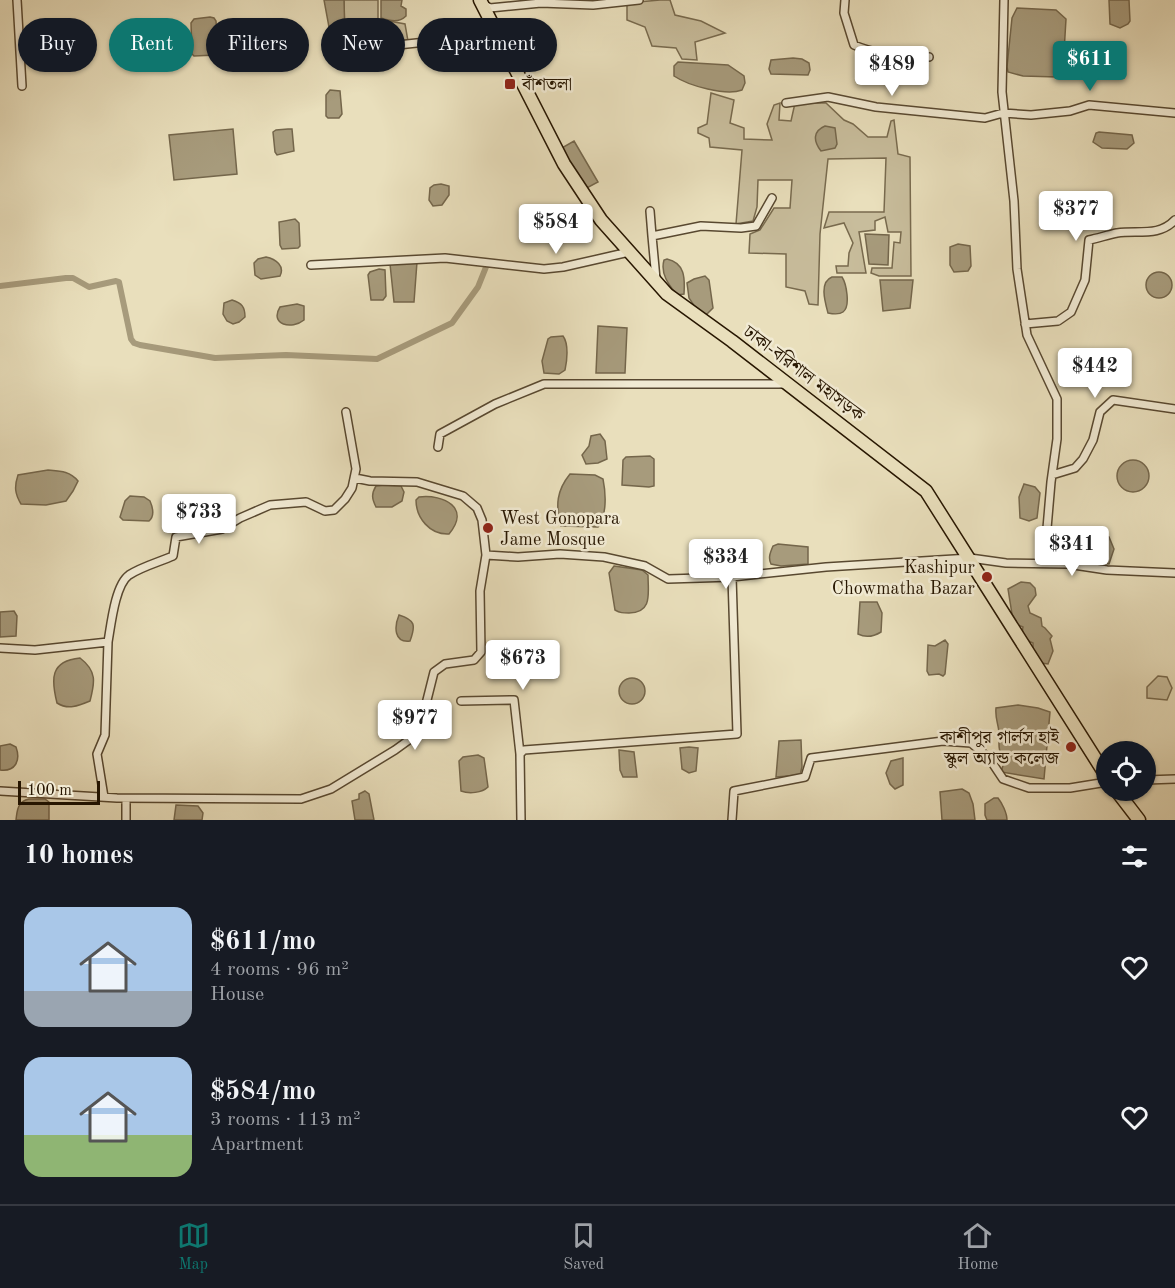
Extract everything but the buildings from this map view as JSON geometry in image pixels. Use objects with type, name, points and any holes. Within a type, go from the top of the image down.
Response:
[{"type":"highway","name":"ঢাকা-বরিশাল মহাসড়ক","points":[[482,2],[490,18]]},
{"type":"highway","name":"ঢাকা-বরিশাল মহাসড়ক","points":[[517,72],[564,164],[601,220],[667,294],[926,491],[1096,759]]},
{"type":"highway","points":[[1124,801],[1138,820]]},
{"type":"street","points":[[18,0],[22,86]]},
{"type":"street","points":[[482,2],[490,8],[541,3],[593,5],[639,0]]},
{"type":"street","points":[[845,0],[844,13],[854,45],[870,52],[929,57]]},
{"type":"street","points":[[1004,0],[1003,113],[1014,201],[1017,269],[1027,335],[1058,399],[1057,439],[1044,563]]},
{"type":"street","points":[[786,103],[828,98],[876,107],[964,118],[986,118],[1003,113],[1031,115],[1070,111],[1089,105],[1175,113]]},
{"type":"street","points":[[652,236],[700,226],[741,228],[756,226],[772,198]]},
{"type":"street","points":[[650,211],[658,284]]},
{"type":"street","points":[[1025,324],[1058,321],[1071,312],[1085,280],[1089,240],[1118,233],[1159,230],[1167,228],[1175,220]]},
{"type":"street","points":[[311,265],[446,258],[544,269],[629,252]]},
{"type":"street","points":[[438,447],[441,434],[495,404],[544,384],[788,384]]},
{"type":"street","points":[[1052,475],[1075,468],[1083,459],[1093,440],[1100,412],[1113,400],[1175,408]]},
{"type":"street","points":[[104,797],[97,754],[105,735],[108,642],[117,597],[122,584],[129,575],[173,556],[176,537],[222,529],[270,505],[306,502],[330,511],[345,499],[355,478],[356,469],[346,412]]},
{"type":"street","points":[[0,791],[126,799],[301,799],[331,789],[413,737],[426,704],[434,672],[445,664],[474,660],[481,652],[480,591],[486,555],[482,520],[477,508],[463,496],[417,482],[370,482],[355,478]]},
{"type":"street","points":[[486,555],[604,556],[645,566],[668,579],[732,577],[826,567],[970,558],[1126,572],[1175,573]]},
{"type":"street","points":[[520,754],[524,750],[737,734],[732,577]]},
{"type":"street","points":[[0,648],[35,650],[108,642]]},
{"type":"street","points":[[461,701],[514,700],[520,754],[521,820]]},
{"type":"street","points":[[732,820],[734,791],[805,777],[812,758],[943,741],[971,743],[988,758],[1003,780],[1029,788],[1070,788],[1096,784]]},
{"type":"street","points":[[1156,780],[1175,779]]},
{"type":"street","points":[[126,799],[126,820]]},
{"type":"shaded area","points":[[324,0],[344,0],[344,18],[327,18]]},
{"type":"shaded area","points":[[344,0],[378,0],[378,18],[344,18]]},
{"type":"shaded area","points":[[381,0],[402,0],[401,6],[406,9],[406,16],[381,18]]},
{"type":"shaded area","points":[[670,0],[675,15],[701,21],[725,33],[695,42],[697,60],[682,59],[676,48],[652,46],[645,27],[627,20],[627,3]]},
{"type":"shaded area","points":[[1109,0],[1129,0],[1130,21],[1128,24],[1120,28],[1110,24]]},
{"type":"shaded area","points":[[1017,8],[1056,10],[1066,19],[1063,69],[1057,77],[1023,76],[1008,72],[1012,18]]},
{"type":"shaded area","points":[[210,17],[214,18],[206,18],[206,55],[194,56],[194,19]]},
{"type":"shaded area","points":[[405,24],[408,41],[405,41]]},
{"type":"shaded area","points":[[793,58],[809,63],[808,75],[771,74],[769,69],[771,60]]},
{"type":"shaded area","points":[[678,62],[728,65],[744,76],[745,83],[742,90],[735,92],[717,91],[698,86],[674,76],[674,66]]},
{"type":"shaded area","points":[[330,90],[340,91],[342,114],[339,118],[326,116],[326,95]]},
{"type":"shaded area","points":[[711,93],[734,100],[730,123],[744,128],[744,139],[772,140],[767,124],[774,105],[780,103],[779,120],[791,121],[795,103],[826,103],[844,120],[853,124],[868,137],[887,137],[891,121],[894,120],[898,154],[910,157],[911,276],[879,276],[871,273],[872,268],[892,268],[894,242],[900,243],[901,232],[888,232],[885,217],[875,221],[875,230],[859,232],[866,273],[837,273],[836,266],[848,266],[853,243],[844,223],[824,228],[829,212],[884,212],[886,158],[828,159],[820,234],[818,305],[809,304],[805,291],[786,287],[786,254],[749,253],[750,234],[760,230],[774,208],[790,208],[792,180],[758,180],[757,207],[753,221],[736,224],[742,150],[710,147],[709,138],[698,133],[698,128],[707,124]]},
{"type":"shaded area","points":[[825,126],[835,128],[837,144],[835,148],[821,151],[817,144],[816,133]]},
{"type":"shaded area","points":[[233,129],[237,174],[174,180],[169,135]]},
{"type":"shaded area","points":[[292,129],[294,151],[277,155],[273,132]]},
{"type":"shaded area","points":[[1096,133],[1132,135],[1134,143],[1127,149],[1102,148],[1093,142]]},
{"type":"shaded area","points":[[574,141],[598,182],[583,190],[560,149]]},
{"type":"shaded area","points":[[441,184],[449,186],[449,195],[442,205],[433,206],[429,200],[430,188]]},
{"type":"shaded area","points":[[295,219],[299,223],[300,246],[282,249],[279,222]]},
{"type":"shaded area","points":[[865,234],[889,235],[888,265],[869,264]]},
{"type":"shaded area","points":[[958,244],[970,246],[971,266],[968,271],[954,272],[950,265],[950,247]]},
{"type":"shaded area","points":[[266,257],[279,264],[280,276],[261,279],[255,275],[254,263]]},
{"type":"shaded area","points":[[667,259],[677,264],[683,272],[684,294],[677,295],[666,279],[663,265],[664,260]]},
{"type":"shaded area","points":[[417,262],[414,302],[394,302],[390,264]]},
{"type":"shaded area","points":[[379,269],[385,270],[386,296],[383,300],[371,300],[368,275]]},
{"type":"shaded area","points":[[1159,272],[1168,276],[1172,285],[1168,294],[1159,298],[1150,294],[1146,285],[1150,276]]},
{"type":"shaded area","points":[[705,276],[709,280],[713,308],[707,314],[699,313],[689,298],[687,283]]},
{"type":"shaded area","points":[[832,277],[842,277],[845,284],[847,305],[840,314],[828,313],[824,288],[825,283]]},
{"type":"shaded area","points":[[880,280],[913,280],[910,308],[883,311]]},
{"type":"shaded area","points":[[232,300],[242,306],[245,317],[233,324],[227,321],[223,314],[224,303]]},
{"type":"shaded area","points":[[297,304],[304,306],[304,320],[294,325],[280,322],[277,313],[280,307]]},
{"type":"shaded area","points":[[598,326],[627,328],[625,373],[596,373]]},
{"type":"shaded area","points":[[563,336],[567,348],[565,370],[559,374],[544,373],[542,361],[548,339]]},
{"type":"shaded area","points":[[600,434],[605,441],[607,459],[598,463],[586,464],[582,455],[589,446],[591,436]]},
{"type":"shaded area","points":[[650,456],[654,459],[654,486],[622,485],[623,460],[626,457]]},
{"type":"shaded area","points":[[1133,460],[1144,465],[1149,476],[1144,487],[1133,492],[1122,487],[1117,476],[1122,465]]},
{"type":"shaded area","points":[[48,470],[68,473],[78,481],[66,501],[46,505],[21,504],[16,490],[18,475]]},
{"type":"shaded area","points":[[570,474],[595,475],[603,479],[605,504],[603,517],[598,527],[561,526],[558,498]]},
{"type":"shaded area","points":[[1024,484],[1035,487],[1040,493],[1037,518],[1029,521],[1020,518],[1019,497]]},
{"type":"shaded area","points":[[376,486],[401,486],[404,492],[402,501],[392,507],[376,507],[373,492]]},
{"type":"shaded area","points":[[130,496],[144,497],[150,501],[153,512],[149,521],[123,520],[120,517],[125,501]]},
{"type":"shaded area","points":[[419,497],[437,498],[452,505],[457,517],[449,534],[436,532],[425,524],[418,513],[416,500]]},
{"type":"shaded area","points":[[1094,534],[1109,537],[1114,549],[1109,564],[1093,559]]},
{"type":"shaded area","points":[[778,544],[808,547],[808,564],[781,566],[771,564],[771,551],[773,546]]},
{"type":"shaded area","points":[[715,549],[725,553],[727,567],[720,573],[711,574],[704,569],[705,552]]},
{"type":"shaded area","points":[[614,566],[642,570],[648,575],[648,601],[642,610],[622,613],[615,610],[609,573]]},
{"type":"shaded area","points":[[1021,582],[1030,583],[1035,588],[1036,595],[1028,606],[1030,613],[1041,618],[1042,626],[1052,636],[1050,639],[1053,651],[1048,664],[1041,663],[1033,649],[1033,643],[1024,637],[1023,627],[1016,624],[1012,614],[1008,589]]},
{"type":"shaded area","points":[[860,602],[877,602],[882,613],[881,632],[870,636],[858,634]]},
{"type":"shaded area","points":[[14,611],[17,616],[16,636],[0,637],[0,612]]},
{"type":"shaded area","points":[[399,615],[413,624],[410,641],[398,637],[396,624]]},
{"type":"shaded area","points":[[945,640],[948,644],[945,674],[943,676],[929,675],[927,671],[928,645],[935,646]]},
{"type":"shaded area","points":[[80,658],[92,672],[93,688],[90,701],[73,706],[61,705],[57,703],[55,694],[55,673],[63,663]]},
{"type":"shaded area","points":[[1158,676],[1167,677],[1172,688],[1167,700],[1147,698],[1147,687]]},
{"type":"shaded area","points":[[632,678],[641,682],[645,691],[641,700],[632,704],[623,700],[619,691],[623,682]]},
{"type":"shaded area","points":[[1018,705],[1050,712],[1044,779],[1001,772],[1005,759],[999,749],[996,708]]},
{"type":"shaded area","points":[[801,740],[800,775],[776,777],[779,741]]},
{"type":"shaded area","points":[[10,744],[16,747],[17,761],[10,769],[0,770],[0,746]]},
{"type":"shaded area","points":[[680,748],[698,748],[696,771],[689,773],[682,769]]},
{"type":"shaded area","points":[[619,750],[634,752],[637,777],[623,777],[620,770]]},
{"type":"shaded area","points":[[478,755],[484,758],[488,787],[482,791],[461,791],[459,761],[463,757]]},
{"type":"shaded area","points":[[903,758],[903,785],[895,789],[890,784],[886,773],[891,761]]},
{"type":"shaded area","points":[[962,789],[969,793],[975,820],[942,820],[940,792]]},
{"type":"shaded area","points":[[365,791],[369,794],[374,820],[355,820],[352,801],[359,799],[359,794]]},
{"type":"shaded area","points":[[998,798],[1001,803],[1007,820],[987,820],[985,804]]},
{"type":"shaded area","points":[[29,799],[45,799],[49,802],[49,820],[16,820],[20,804]]},
{"type":"shaded area","points":[[176,805],[198,806],[203,813],[202,820],[174,820]]},
{"type":"waterway","points":[[0,286],[66,278],[73,278],[89,287],[119,282],[131,339],[140,345],[215,358],[286,355],[377,359],[452,323],[478,287],[486,267]]},
{"type":"place","name":"বাঁশতলা","points":[[510,84]]},
{"type":"place","name":"West Gonopara Jame Mosque","points":[[488,528]]},
{"type":"place","name":"Kashipur Chowmatha Bazar","points":[[987,577]]},
{"type":"place","name":"কাশীপুর গার্লস হাই স্কুল অ্যান্ড কলেজ","points":[[1071,747]]}]
